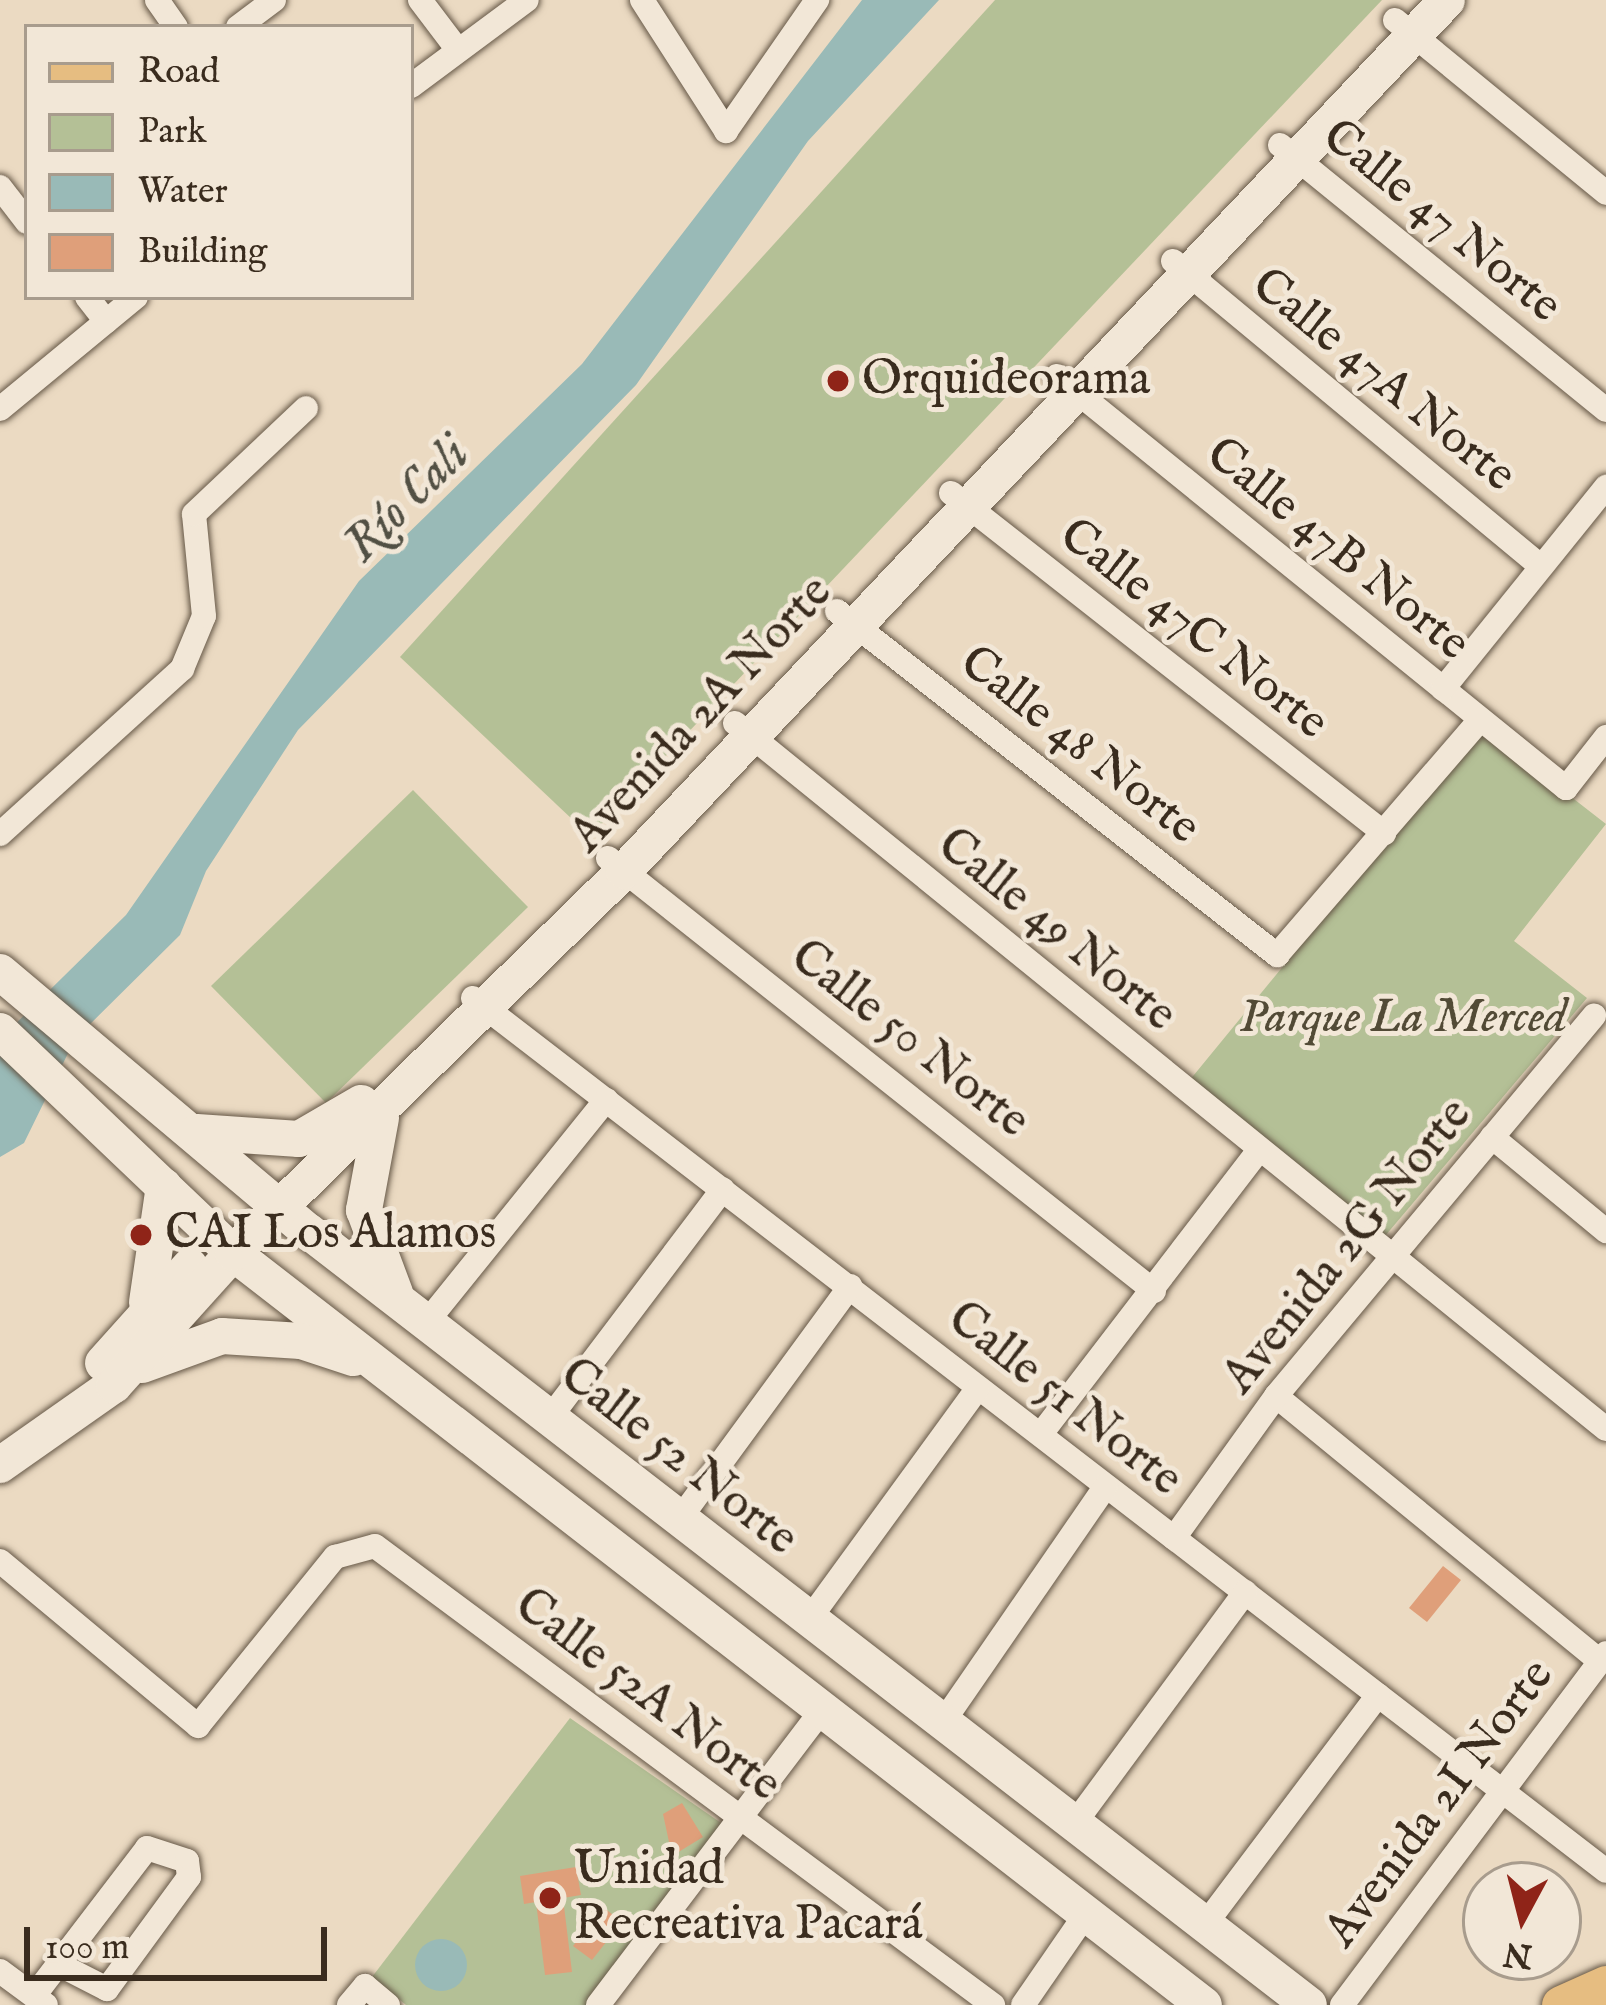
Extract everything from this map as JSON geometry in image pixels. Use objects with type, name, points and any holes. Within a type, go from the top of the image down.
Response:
[{"type":"main road","name":"Avenida 2A Norte","points":[[0,1441],[67,1397],[141,1316],[272,1201],[479,1003],[616,865],[844,617],[1289,153],[1407,18],[1447,0]]},
{"type":"main road","name":"Calle 52 Norte","points":[[4,976],[308,1232],[1072,1827],[1309,2005]]},
{"type":"main road","points":[[0,1030],[266,1278],[1204,2005]]},
{"type":"main road","points":[[170,1117],[264,1144],[332,1125],[372,1107],[364,1210],[413,1312]]},
{"type":"main road","points":[[141,1316],[164,1240],[154,1176]]},
{"type":"main road","points":[[266,1278],[269,1246],[308,1232]]},
{"type":"main road","name":"Avenida 2A Norte","points":[[0,1465],[114,1385],[226,1240]]},
{"type":"main road","points":[[114,1385],[184,1343],[262,1336],[339,1352],[408,1390]]},
{"type":"main road","points":[[1561,2005],[1606,1987]]},
{"type":"main road","points":[[1593,2005],[1606,1987]]},
{"type":"street","points":[[242,24],[274,0]]},
{"type":"street","points":[[420,0],[458,50]]},
{"type":"street","points":[[414,84],[527,0]]},
{"type":"street","points":[[642,0],[726,131],[817,0]]},
{"type":"street","points":[[1407,18],[1606,193]]},
{"type":"street","name":"Calle 47 Norte","points":[[1289,153],[1606,410]]},
{"type":"street","points":[[0,188],[24,218]]},
{"type":"street","name":"Calle 47A Norte","points":[[1180,268],[1541,566]]},
{"type":"street","points":[[89,300],[106,321]]},
{"type":"street","points":[[0,409],[132,300]]},
{"type":"street","name":"Calle 47B Norte","points":[[1065,384],[1566,788],[1606,737]]},
{"type":"street","points":[[0,834],[182,669],[204,616],[194,514],[306,408]]},
{"type":"street","points":[[1443,689],[1606,487]]},
{"type":"street","name":"Calle 47C Norte","points":[[958,499],[1384,833]]},
{"type":"street","name":"Calle 48 Norte","points":[[844,617],[1268,950],[1293,949],[1384,833]]},
{"type":"street","points":[[1384,833],[1480,720]]},
{"type":"street","name":"Calle 49 Norte","points":[[743,731],[1606,1429]]},
{"type":"street","name":"Calle 50 Norte","points":[[616,865],[1154,1291]]},
{"type":"street","name":"Calle 51 Norte","points":[[479,1003],[1606,1871]]},
{"type":"street","name":"Avenida 2G Norte","points":[[1174,1538],[1276,1396],[1595,1016]]},
{"type":"street","points":[[413,1312],[606,1100]]},
{"type":"street","points":[[1492,1138],[1606,1232]]},
{"type":"street","points":[[1041,1434],[1260,1149]]},
{"type":"street","points":[[549,1418],[723,1189]]},
{"type":"street","points":[[680,1520],[850,1286]]},
{"type":"street","points":[[808,1621],[977,1389]]},
{"type":"street","points":[[1276,1396],[1603,1657]]},
{"type":"street","points":[[941,1725],[1106,1486]]},
{"type":"street","name":"Calle 52A Norte","points":[[0,1562],[198,1726],[335,1557],[365,1542],[993,2005]]},
{"type":"street","points":[[1072,1827],[1245,1592]]},
{"type":"street","name":"Avenida 2I Norte","points":[[1342,2005],[1603,1657]]},
{"type":"street","points":[[1204,1926],[1378,1695]]},
{"type":"street","points":[[598,2005],[823,1709]]},
{"type":"street","points":[[0,1971],[40,2001],[60,1964],[147,1848],[187,1861],[189,1877],[106,1989],[60,1964]]},
{"type":"street","points":[[1023,2005],[1085,1915]]},
{"type":"street","points":[[357,1995],[388,2005]]},
{"type":"green space","name":"Orquideorama","points":[[995,0],[1382,0],[590,836],[400,657]]},
{"type":"green space","name":"Parque La Merced","points":[[1480,726],[1606,824],[1514,941],[1587,998],[1385,1236],[1189,1081]]},
{"type":"green space","points":[[413,790],[528,907],[326,1103],[211,986]]},
{"type":"green space","name":"Unidad Recreativa Pacará","points":[[570,1718],[724,1825],[587,2005],[406,2005],[372,1977]]},
{"type":"water","points":[[862,0],[939,0],[808,141],[636,385],[298,730],[206,871],[180,935],[75,1039],[24,1143],[0,1157],[0,1039],[126,915],[359,581],[582,364]]},
{"type":"water","points":[[441,1939],[460,1946],[467,1965],[460,1984],[441,1991],[422,1984],[415,1965],[422,1946]]},
{"type":"building","points":[[1443,1566],[1461,1580],[1427,1622],[1409,1608]]},
{"type":"building","points":[[682,1803],[703,1837],[672,1856],[663,1814]]},
{"type":"building","points":[[576,1867],[581,1895],[563,1898],[572,1972],[545,1975],[536,1902],[524,1904],[520,1876]]},
{"type":"building","points":[[603,1907],[622,1922],[592,1960],[573,1946]]},
{"type":"place","name":"Orquideorama","points":[[838,381]]},
{"type":"place","name":"CAI Los Alamos","points":[[141,1235]]},
{"type":"place","name":"Unidad Recreativa Pacará","points":[[550,1898]]},
{"type":"water label","name":"Río Cali","points":[[408,501]]}]
